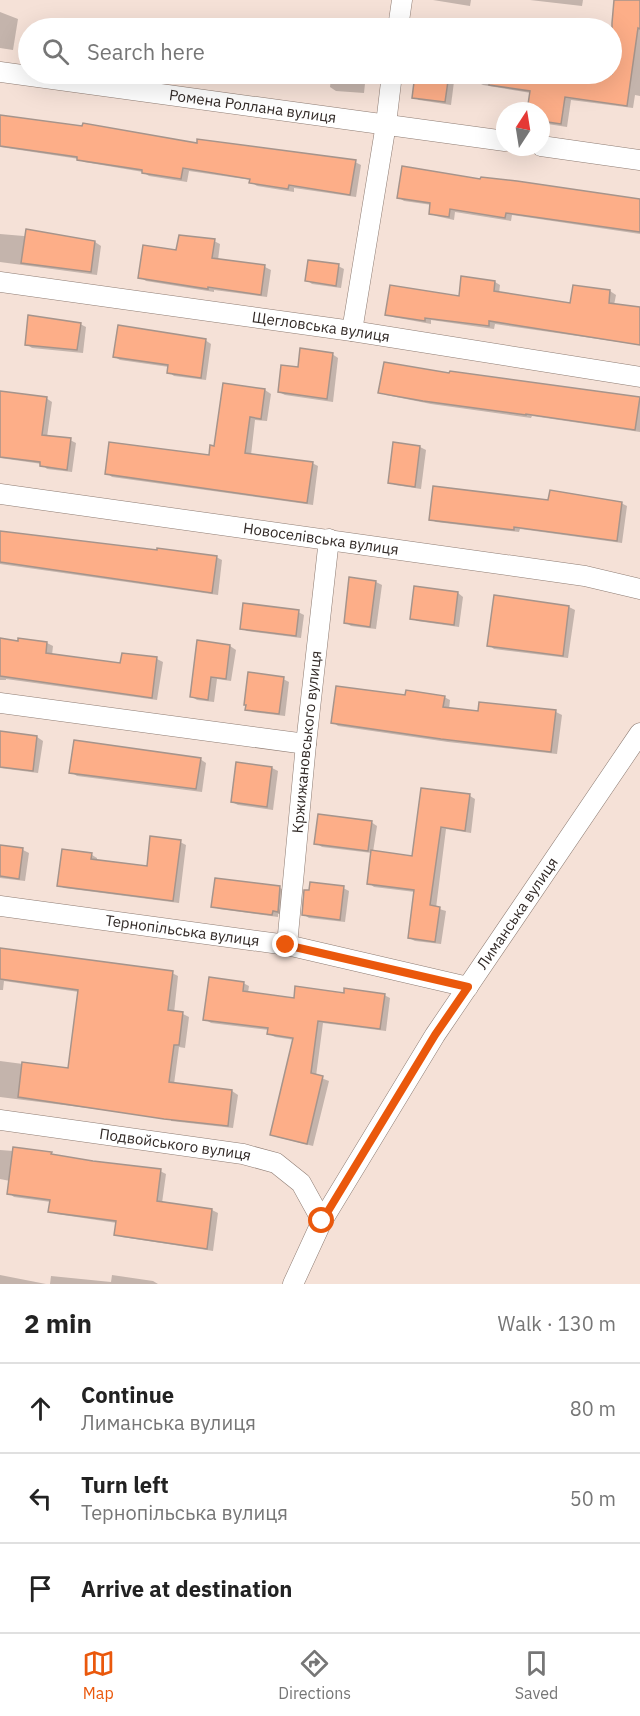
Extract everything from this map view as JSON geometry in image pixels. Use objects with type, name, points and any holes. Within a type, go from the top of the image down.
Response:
[{"type":"street","points":[[399,18],[402,0]]},
{"type":"street","name":"Ромена Роллана вулиця","points":[[0,72],[18,74]]},
{"type":"street","name":"Ромена Роллана вулиця","points":[[89,84],[496,140]]},
{"type":"street","points":[[352,331],[391,84]]},
{"type":"street","points":[[550,147],[640,160]]},
{"type":"street","name":"Щегловська вулиця","points":[[0,282],[352,331],[640,377]]},
{"type":"street","name":"Новоселівська вулиця","points":[[0,494],[585,576],[640,589]]},
{"type":"street","name":"Кржижановського вулиця","points":[[286,945],[329,539]]},
{"type":"street","points":[[0,704],[306,744]]},
{"type":"street","name":"Лиманська вулиця","points":[[293,1284],[322,1221],[435,1035],[640,733]]},
{"type":"street","name":"Тернопільська вулиця","points":[[0,906],[286,945],[468,987]]},
{"type":"street","name":"Подвойського вулиця","points":[[0,1120],[243,1154],[276,1163],[302,1183],[322,1221]]},
{"type":"building","points":[[614,0],[640,0],[640,29],[638,28],[627,106],[565,97],[561,124],[550,122],[550,102],[528,102],[530,91],[489,85],[622,84],[622,18],[612,18]]},
{"type":"building","points":[[414,84],[448,84],[445,102],[412,98]]},
{"type":"building","points":[[0,115],[82,126],[83,123],[197,143],[197,139],[356,160],[350,195],[289,185],[288,189],[249,183],[250,179],[183,168],[181,179],[142,173],[142,170],[77,160],[77,157],[0,146]]},
{"type":"building","points":[[402,166],[480,179],[481,177],[517,181],[640,199],[640,232],[506,213],[505,218],[450,209],[449,217],[429,214],[430,203],[397,198]]},
{"type":"building","points":[[26,229],[95,241],[91,272],[21,263]]},
{"type":"building","points":[[179,235],[215,239],[212,258],[265,265],[261,295],[138,278],[143,245],[176,250]]},
{"type":"building","points":[[308,260],[339,264],[336,286],[305,281]]},
{"type":"building","points":[[461,276],[495,281],[494,291],[570,303],[573,285],[610,290],[609,303],[640,307],[640,345],[489,321],[489,326],[385,315],[390,285],[459,296]]},
{"type":"building","points":[[28,315],[81,323],[77,350],[25,345]]},
{"type":"building","points":[[118,325],[206,339],[201,378],[167,373],[168,365],[113,357]]},
{"type":"building","points":[[300,348],[333,353],[327,399],[278,392],[281,365],[298,367]]},
{"type":"building","points":[[384,362],[449,373],[450,371],[640,397],[635,430],[378,393]]},
{"type":"building","points":[[223,383],[265,389],[261,419],[250,417],[245,453],[313,462],[307,503],[105,474],[109,442],[209,455],[210,445],[214,446]]},
{"type":"building","points":[[0,391],[47,397],[42,435],[71,438],[67,470],[40,466],[40,462],[0,457]]},
{"type":"building","points":[[393,442],[420,446],[415,487],[388,483]]},
{"type":"building","points":[[433,486],[548,500],[550,490],[622,502],[617,541],[514,527],[514,530],[429,520]]},
{"type":"building","points":[[0,531],[217,556],[212,593],[0,562]]},
{"type":"building","points":[[349,577],[376,581],[370,627],[344,623]]},
{"type":"building","points":[[414,586],[458,592],[454,625],[410,619]]},
{"type":"building","points":[[494,595],[569,606],[563,656],[487,646]]},
{"type":"building","points":[[243,603],[299,610],[296,636],[240,629]]},
{"type":"building","points":[[0,638],[47,642],[46,653],[120,663],[122,653],[157,657],[152,698],[0,676]]},
{"type":"building","points":[[197,640],[230,645],[226,679],[211,677],[208,700],[190,697]]},
{"type":"building","points":[[248,672],[284,677],[279,714],[245,710]]},
{"type":"building","points":[[336,686],[405,695],[406,690],[445,696],[443,707],[478,711],[479,702],[556,710],[551,752],[331,723]]},
{"type":"building","points":[[0,731],[37,736],[33,771],[0,767]]},
{"type":"building","points":[[74,740],[201,758],[196,789],[69,773]]},
{"type":"building","points":[[236,762],[272,767],[267,807],[231,802]]},
{"type":"building","points":[[421,788],[470,794],[465,831],[441,827],[430,905],[440,907],[435,942],[408,938],[414,890],[367,884],[371,850],[412,856]]},
{"type":"building","points":[[318,814],[372,821],[368,851],[314,844]]},
{"type":"building","points":[[150,836],[181,840],[173,901],[57,886],[62,849],[92,853],[91,859],[147,866]]},
{"type":"building","points":[[0,845],[23,848],[19,879],[0,876]]},
{"type":"building","points":[[215,878],[280,886],[278,912],[273,911],[272,915],[211,907]]},
{"type":"building","points":[[310,882],[344,886],[340,920],[302,915],[304,890],[309,890]]},
{"type":"building","points":[[0,948],[173,971],[168,1010],[183,1012],[179,1045],[174,1045],[169,1082],[232,1090],[228,1126],[164,1119],[18,1097],[22,1062],[68,1068],[78,990],[0,979]]},
{"type":"building","points":[[209,977],[244,982],[243,991],[294,998],[295,986],[344,993],[344,988],[385,994],[380,1029],[318,1021],[311,1073],[323,1076],[307,1144],[270,1135],[293,1038],[267,1034],[268,1028],[203,1020]]},
{"type":"building","points":[[13,1147],[93,1161],[161,1169],[157,1201],[212,1209],[207,1249],[114,1235],[116,1221],[48,1212],[50,1200],[7,1194]]},
{"type":"route","points":[[286,945],[468,987],[435,1035],[322,1221]]}]
